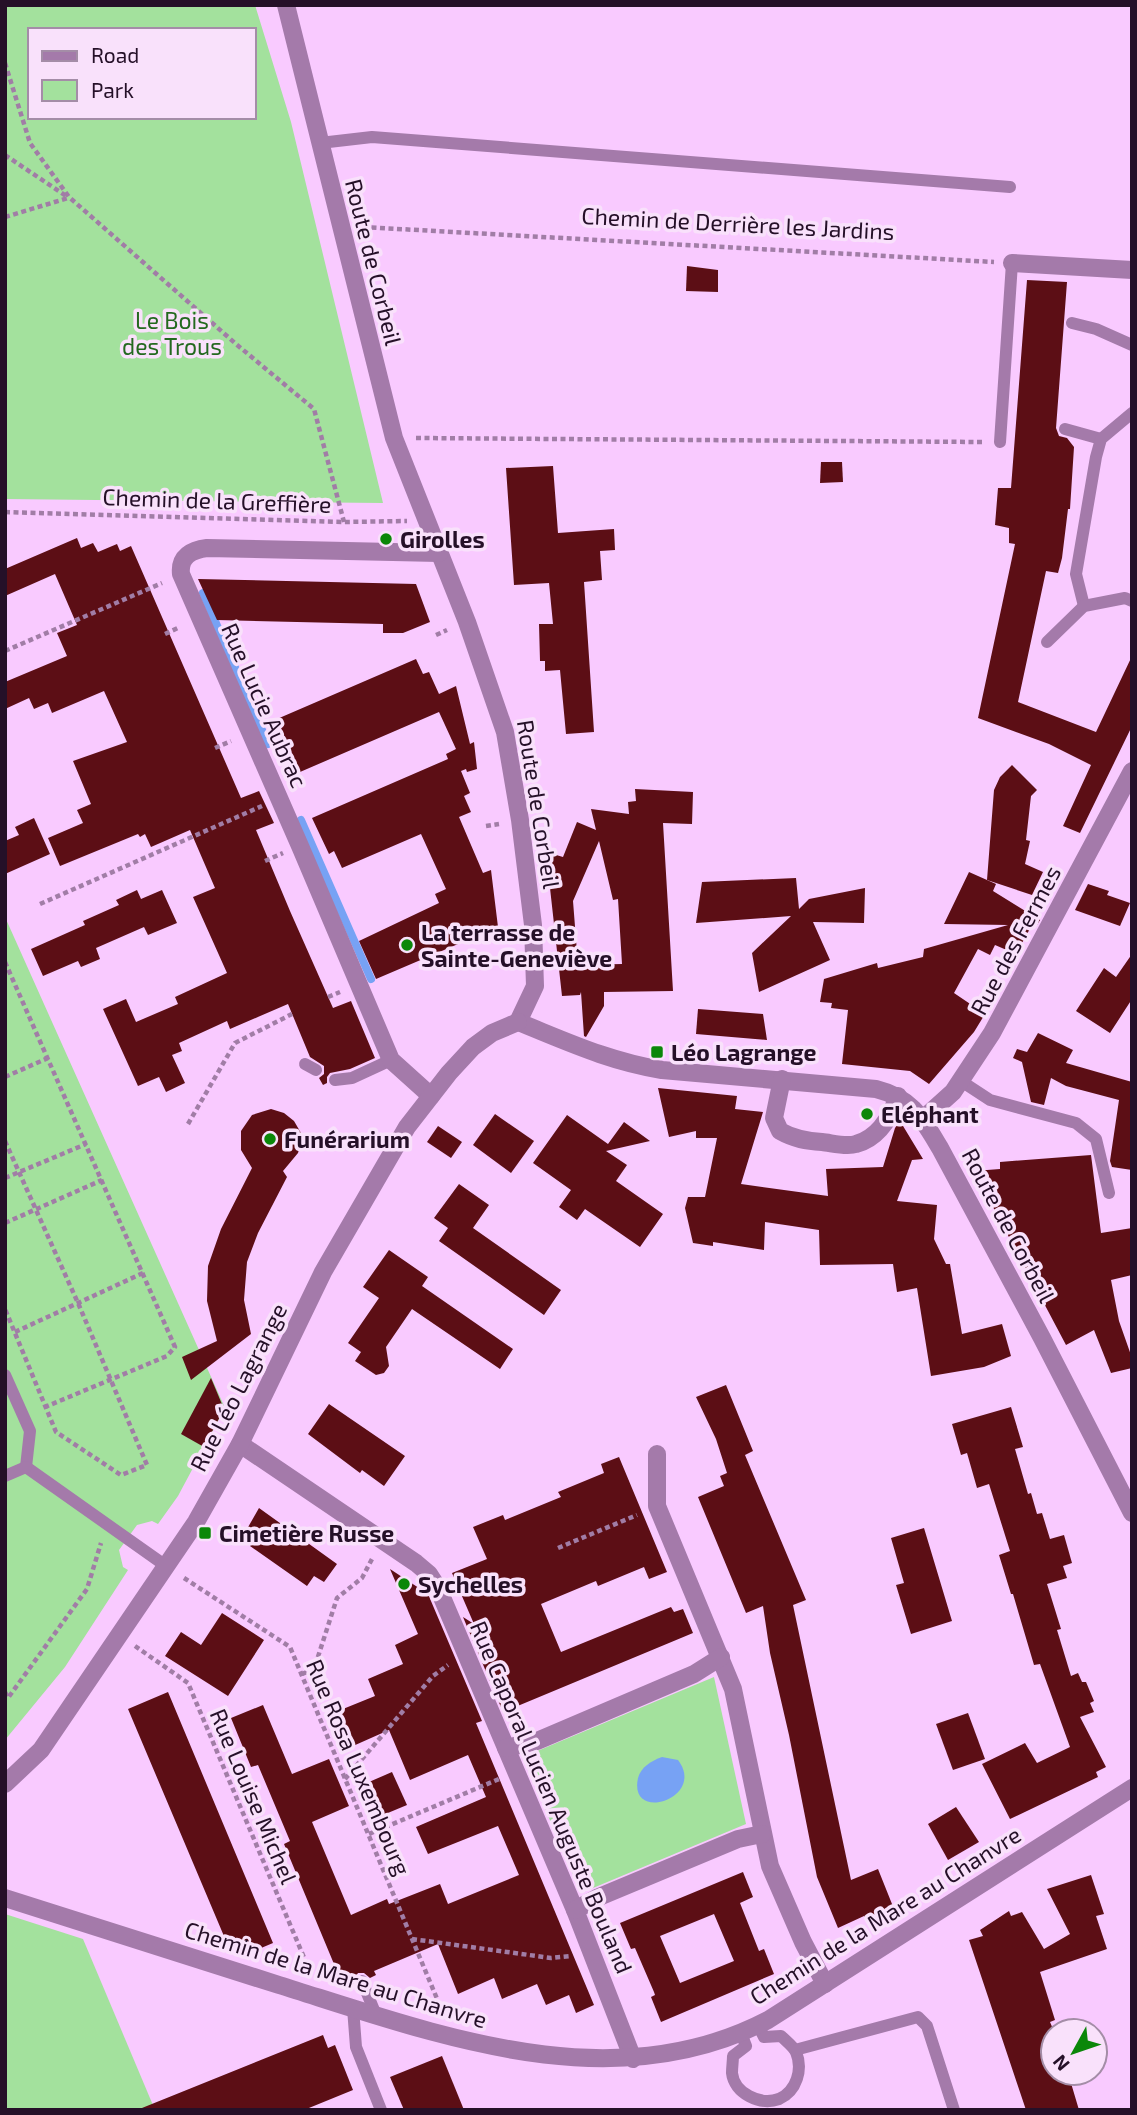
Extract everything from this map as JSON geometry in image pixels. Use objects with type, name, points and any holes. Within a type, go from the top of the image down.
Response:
[{"type":"street","name":"Route de Corbeil","points":[[286,5],[394,438],[492,691],[505,732],[533,925],[535,963],[534,985],[518,1022],[590,1053],[627,1064],[662,1070],[876,1089],[898,1096],[910,1105],[923,1119],[1132,1513]]},
{"type":"street","points":[[1012,263],[1132,270]]},
{"type":"street","points":[[181,574],[180,568],[185,556],[192,551],[207,548],[439,553]]},
{"type":"street","name":"Rue Lucie Aubrac","points":[[181,574],[391,1060],[431,1097]]},
{"type":"street","name":"Rue des Fermes","points":[[923,1119],[961,1081],[992,1033],[1132,771]]},
{"type":"street","name":"Rue Léo Lagrange","points":[[5,1784],[41,1750],[196,1522],[240,1444],[323,1272],[407,1127],[473,1047],[492,1033],[518,1022]]},
{"type":"street","points":[[782,1079],[774,1118],[780,1131],[805,1141],[856,1144],[874,1134],[884,1124],[891,1115],[898,1096]]},
{"type":"street","name":"Rue Caporal Lucien Auguste Bouland","points":[[240,1444],[381,1539],[429,1574],[438,1588],[575,1910],[633,2059]]},
{"type":"street","points":[[657,1454],[657,1506],[733,1689],[770,1866],[803,1942],[825,1984]]},
{"type":"street","points":[[506,1748],[537,1741],[682,1679],[720,1657]]},
{"type":"street","name":"Chemin de la Mare au Chanvre","points":[[5,1898],[453,2037],[544,2054],[633,2059],[684,2051],[758,2025],[1132,1788]]},
{"type":"street","points":[[575,1910],[738,1839],[762,1835]]},
{"type":"lane","points":[[320,143],[372,137],[1010,187]]},
{"type":"lane","points":[[1000,442],[1012,263]]},
{"type":"lane","points":[[1072,323],[1096,329],[1132,345]]},
{"type":"lane","points":[[1084,606],[1076,574],[1101,439],[1132,413]]},
{"type":"lane","points":[[1065,429],[1101,439]]},
{"type":"lane","points":[[1047,642],[1084,606],[1125,598],[1132,601]]},
{"type":"lane","points":[[335,1080],[352,1078],[391,1060]]},
{"type":"lane","points":[[961,1081],[990,1100],[1076,1123],[1096,1139],[1109,1193]]},
{"type":"lane","points":[[5,1375],[30,1431],[26,1467]]},
{"type":"lane","points":[[5,1476],[26,1467]]},
{"type":"lane","points":[[26,1467],[166,1566]]},
{"type":"lane","points":[[362,1981],[376,2015]]},
{"type":"lane","points":[[354,2008],[356,2047],[381,2110]]},
{"type":"lane","points":[[795,2049],[918,2017],[927,2026],[954,2110]]},
{"type":"lane","points":[[741,2033],[746,2046],[733,2056],[732,2075],[742,2092],[759,2101],[779,2099],[794,2087],[800,2068],[795,2049],[781,2036],[764,2037],[758,2025]]},
{"type":"path","points":[[5,63],[30,143],[69,198]]},
{"type":"path","points":[[5,155],[69,198],[314,409],[344,522]]},
{"type":"path","points":[[5,217],[69,198]]},
{"type":"path","name":"Chemin de Derrière les Jardins","points":[[341,225],[1012,263]]},
{"type":"path","points":[[394,438],[1000,442]]},
{"type":"path","name":"Chemin de la Greffière","points":[[5,512],[344,522],[427,521]]},
{"type":"path","points":[[5,651],[181,574]]},
{"type":"path","points":[[40,904],[279,798]]},
{"type":"path","points":[[5,962],[175,1347],[167,1356],[45,1407]]},
{"type":"path","points":[[188,1124],[235,1044],[292,1014]]},
{"type":"path","points":[[5,1077],[48,1058]]},
{"type":"path","points":[[5,1141],[147,1465],[121,1475],[55,1432],[5,1308]]},
{"type":"path","points":[[5,1178],[86,1144]]},
{"type":"path","points":[[5,1223],[102,1181]]},
{"type":"path","points":[[15,1332],[143,1273]]},
{"type":"path","points":[[558,1548],[657,1506]]},
{"type":"path","points":[[5,1692],[8,1698],[87,1589],[107,1525]]},
{"type":"path","points":[[301,1674],[314,1669],[337,1598],[362,1578],[381,1539]]},
{"type":"path","name":"Rue Rosa Luxembourg","points":[[166,1566],[290,1647],[453,2037]]},
{"type":"path","name":"Rue Louise Michel","points":[[120,1636],[188,1683],[321,1998]]},
{"type":"path","points":[[345,1779],[433,1676],[465,1652]]},
{"type":"path","points":[[369,1834],[516,1772]]},
{"type":"path","points":[[412,1939],[551,1958],[592,1954]]},
{"type":"green space","name":"Le Bois des Trous","points":[[5,5],[255,5],[291,122],[383,503],[5,499]]},
{"type":"green space","points":[[5,917],[225,1408],[178,1496],[158,1524],[152,1521],[137,1525],[119,1550],[123,1567],[128,1570],[65,1667],[5,1740]]},
{"type":"green space","points":[[714,1677],[746,1824],[581,1893],[523,1757]]},
{"type":"green space","points":[[5,1914],[83,1939],[155,2110],[5,2110]]},
{"type":"water","points":[[662,1757],[678,1760],[684,1774],[683,1785],[675,1795],[654,1803],[644,1800],[638,1792],[638,1778],[647,1765]]},
{"type":"building","points":[[687,266],[718,270],[718,292],[686,291]]},
{"type":"building","points":[[1027,280],[1067,282],[1056,428],[1059,436],[1067,438],[1074,447],[1070,509],[1062,558],[1058,573],[1046,571],[1018,702],[1096,732],[1132,656],[1132,726],[1080,833],[1063,826],[1091,765],[1049,744],[978,718],[1015,544],[1009,543],[1009,528],[995,525],[998,488],[1011,488]]},
{"type":"building","points":[[821,462],[842,462],[843,482],[820,483]]},
{"type":"building","points":[[553,466],[558,533],[614,529],[615,550],[600,551],[602,580],[584,582],[594,732],[566,734],[560,670],[545,671],[545,661],[540,661],[539,624],[553,624],[549,583],[514,585],[506,468]]},
{"type":"building","points":[[77,538],[81,548],[93,543],[98,552],[117,544],[120,551],[131,546],[241,798],[259,791],[274,823],[256,830],[290,911],[333,1008],[351,1001],[375,1058],[350,1069],[330,1073],[327,1083],[323,1085],[319,1078],[324,1074],[324,1066],[310,1057],[288,1004],[230,1029],[227,1021],[179,1043],[182,1051],[172,1055],[185,1083],[166,1092],[159,1077],[138,1086],[103,1009],[126,999],[136,1022],[178,1004],[175,997],[227,973],[193,897],[215,888],[190,830],[151,847],[145,834],[140,837],[138,834],[60,866],[48,838],[83,823],[77,810],[91,804],[73,761],[127,742],[104,691],[52,713],[48,703],[34,709],[29,698],[5,709],[5,682],[67,656],[57,633],[77,625],[55,574],[5,596],[5,569]]},
{"type":"building","points":[[198,579],[416,584],[430,622],[403,633],[383,633],[383,624],[217,620]]},
{"type":"building","points":[[416,659],[423,674],[429,672],[439,694],[456,686],[470,744],[474,742],[477,769],[461,771],[470,793],[464,796],[471,812],[459,817],[483,873],[491,870],[498,927],[376,979],[359,941],[439,903],[435,894],[446,889],[421,834],[342,868],[334,851],[329,854],[312,818],[448,759],[446,754],[456,749],[439,712],[300,772],[277,719]]},
{"type":"building","points":[[1012,765],[1037,790],[1031,796],[1026,840],[1030,841],[1025,864],[1043,872],[1032,895],[987,880],[994,790],[1000,777]]},
{"type":"building","points":[[635,789],[693,792],[692,824],[663,823],[673,991],[604,992],[604,1006],[586,1037],[581,992],[580,995],[562,996],[546,852],[563,857],[577,822],[596,830],[591,809],[629,814],[628,802],[636,801]],"holes":[[[599,841],[613,900],[618,899],[622,964],[578,965],[573,901]]]},
{"type":"building","points":[[34,818],[50,854],[5,874],[5,841],[19,835],[15,827]]},
{"type":"building","points":[[969,872],[996,884],[993,891],[1040,920],[1037,925],[1032,925],[1016,954],[995,945],[990,955],[978,949],[954,993],[985,1014],[974,1032],[929,1084],[910,1071],[842,1064],[848,1010],[831,1008],[832,1003],[820,1002],[824,979],[877,963],[878,968],[923,957],[924,949],[1008,925],[944,924]]},
{"type":"building","points":[[796,878],[799,909],[809,899],[865,888],[864,923],[813,922],[830,960],[759,992],[752,953],[791,916],[696,923],[702,882]]},
{"type":"building","points":[[1088,884],[1109,891],[1107,895],[1130,903],[1120,926],[1075,910]]},
{"type":"building","points":[[137,890],[141,899],[162,890],[177,923],[148,935],[144,927],[96,948],[100,959],[81,967],[78,961],[43,976],[31,949],[85,925],[83,921],[119,905],[116,900]]},
{"type":"building","points":[[1132,954],[1132,999],[1110,1033],[1076,1011],[1104,968],[1116,977]]},
{"type":"building","points":[[698,1009],[763,1014],[767,1040],[696,1034]]},
{"type":"building","points":[[1038,1033],[1073,1050],[1066,1063],[1132,1082],[1132,1170],[1112,1167],[1110,1161],[1119,1100],[1066,1086],[1051,1078],[1044,1105],[1031,1102],[1022,1062],[1013,1058],[1017,1049],[1027,1052]]},
{"type":"building","points":[[658,1088],[737,1096],[735,1109],[763,1112],[741,1184],[828,1196],[826,1169],[883,1167],[895,1128],[900,1121],[923,1159],[912,1160],[897,1201],[937,1205],[934,1239],[946,1264],[950,1264],[962,1334],[1002,1324],[1011,1356],[984,1367],[931,1376],[917,1288],[897,1292],[893,1264],[820,1265],[819,1230],[765,1222],[764,1250],[713,1242],[713,1246],[693,1243],[685,1208],[688,1197],[705,1197],[717,1138],[696,1138],[696,1131],[669,1137]]},
{"type":"building","points":[[271,1109],[284,1113],[294,1121],[301,1133],[301,1143],[298,1153],[283,1171],[287,1177],[258,1233],[247,1262],[244,1300],[251,1334],[191,1380],[182,1357],[217,1341],[207,1301],[208,1266],[221,1229],[252,1168],[241,1150],[241,1131],[252,1115]]},
{"type":"building","points":[[495,1114],[534,1141],[511,1173],[473,1145]]},
{"type":"building","points":[[567,1115],[608,1144],[624,1122],[650,1141],[606,1151],[627,1165],[616,1181],[663,1214],[640,1247],[585,1209],[577,1220],[559,1207],[571,1190],[533,1163]]},
{"type":"building","points":[[438,1126],[462,1142],[451,1158],[427,1142]]},
{"type":"building","points":[[1091,1155],[1101,1233],[1132,1228],[1132,1275],[1111,1280],[1119,1321],[1132,1358],[1132,1368],[1111,1373],[1094,1330],[1066,1345],[974,1171],[1000,1169],[1000,1162]]},
{"type":"building","points":[[459,1184],[489,1205],[473,1228],[561,1290],[544,1315],[439,1241],[448,1228],[434,1218]]},
{"type":"building","points":[[389,1250],[428,1277],[422,1286],[513,1349],[500,1369],[412,1309],[386,1347],[389,1366],[384,1373],[376,1375],[355,1361],[361,1352],[348,1343],[379,1298],[363,1287]]},
{"type":"building","points":[[211,1378],[224,1409],[204,1447],[181,1434]]},
{"type":"building","points":[[726,1385],[753,1451],[745,1455],[806,1600],[793,1605],[851,1880],[878,1869],[896,1914],[871,1930],[864,1916],[838,1928],[817,1877],[770,1653],[763,1606],[746,1613],[698,1497],[724,1486],[720,1476],[727,1473],[716,1439],[696,1397]]},
{"type":"building","points":[[329,1404],[405,1456],[384,1486],[362,1470],[360,1473],[308,1434]]},
{"type":"building","points":[[1011,1407],[1023,1447],[1015,1449],[1028,1494],[1031,1493],[1037,1514],[1042,1513],[1050,1539],[1064,1535],[1072,1563],[1063,1566],[1067,1578],[1047,1584],[1061,1629],[1057,1630],[1071,1676],[1078,1673],[1082,1682],[1086,1682],[1094,1701],[1090,1703],[1094,1712],[1080,1717],[1106,1767],[1096,1772],[1098,1777],[1010,1819],[982,1764],[1025,1743],[1037,1763],[1070,1747],[1040,1664],[1034,1665],[1011,1594],[999,1555],[1010,1551],[989,1484],[977,1488],[967,1453],[961,1455],[952,1424]]},
{"type":"building","points":[[619,1457],[667,1572],[649,1579],[644,1567],[598,1586],[596,1581],[541,1604],[561,1652],[671,1607],[674,1612],[683,1609],[693,1633],[503,1712],[463,1617],[474,1624],[452,1573],[487,1559],[473,1527],[503,1515],[505,1520],[561,1497],[558,1492],[604,1473],[601,1464]]},
{"type":"building","points":[[259,1508],[337,1564],[324,1582],[314,1576],[307,1586],[250,1546],[257,1536],[247,1529]]},
{"type":"building","points":[[924,1528],[952,1621],[911,1634],[896,1585],[904,1583],[891,1538]]},
{"type":"building","points":[[390,1569],[428,1594],[482,1721],[476,1723],[594,2005],[576,2013],[569,1995],[546,2005],[537,1984],[502,1999],[494,1978],[458,1994],[438,1944],[374,1971],[376,1975],[370,1978],[364,1973],[358,1973],[354,1984],[349,1987],[344,1974],[339,1976],[284,1844],[290,1841],[258,1765],[251,1767],[231,1718],[263,1705],[292,1774],[329,1759],[349,1806],[312,1822],[351,1915],[387,1899],[389,1904],[440,1884],[448,1904],[519,1875],[498,1826],[428,1854],[416,1827],[486,1797],[468,1755],[410,1780],[389,1730],[353,1746],[338,1711],[375,1696],[368,1679],[403,1664],[395,1645],[418,1634]]},
{"type":"building","points":[[222,1613],[264,1640],[228,1696],[165,1656],[181,1632],[201,1645]]},
{"type":"building","points":[[168,1692],[273,1943],[247,1954],[242,1943],[229,1948],[128,1709]]},
{"type":"building","points":[[968,1713],[985,1759],[953,1770],[936,1724]]},
{"type":"building","points":[[392,1772],[407,1805],[383,1815],[369,1782]]},
{"type":"building","points":[[956,1807],[979,1842],[948,1860],[928,1824]]},
{"type":"building","points":[[743,1872],[753,1897],[740,1903],[759,1951],[764,1949],[774,1974],[661,2022],[651,1997],[655,1995],[654,1992],[635,1948],[631,1949],[620,1923]],"holes":[[[714,1914],[734,1961],[680,1983],[660,1936]]]},
{"type":"building","points":[[1091,1875],[1104,1914],[1096,1916],[1107,1949],[1040,1972],[1054,2017],[1039,2017],[1039,2087],[1072,2087],[1079,2110],[1026,2110],[969,1940],[983,1936],[980,1930],[1009,1911],[1011,1916],[1022,1912],[1044,1949],[1070,1934],[1047,1889]]},
{"type":"building","points":[[323,2035],[328,2048],[335,2045],[353,2090],[304,2110],[137,2110]]},
{"type":"building","points":[[442,2056],[464,2110],[404,2110],[390,2077]]},
{"type":"waterway","points":[[203,593],[268,744]]},
{"type":"waterway","points":[[301,820],[371,979]]},
{"type":"place","name":"Girolles","points":[[386,539]]},
{"type":"place","name":"La terrasse de Sainte-Geneviève","points":[[407,945]]},
{"type":"place","name":"Léo Lagrange","points":[[657,1052]]},
{"type":"place","name":"Eléphant","points":[[867,1114]]},
{"type":"place","name":"Funérarium","points":[[270,1139]]},
{"type":"place","name":"Cimetière Russe","points":[[205,1533]]},
{"type":"place","name":"Sychelles","points":[[404,1584]]}]
